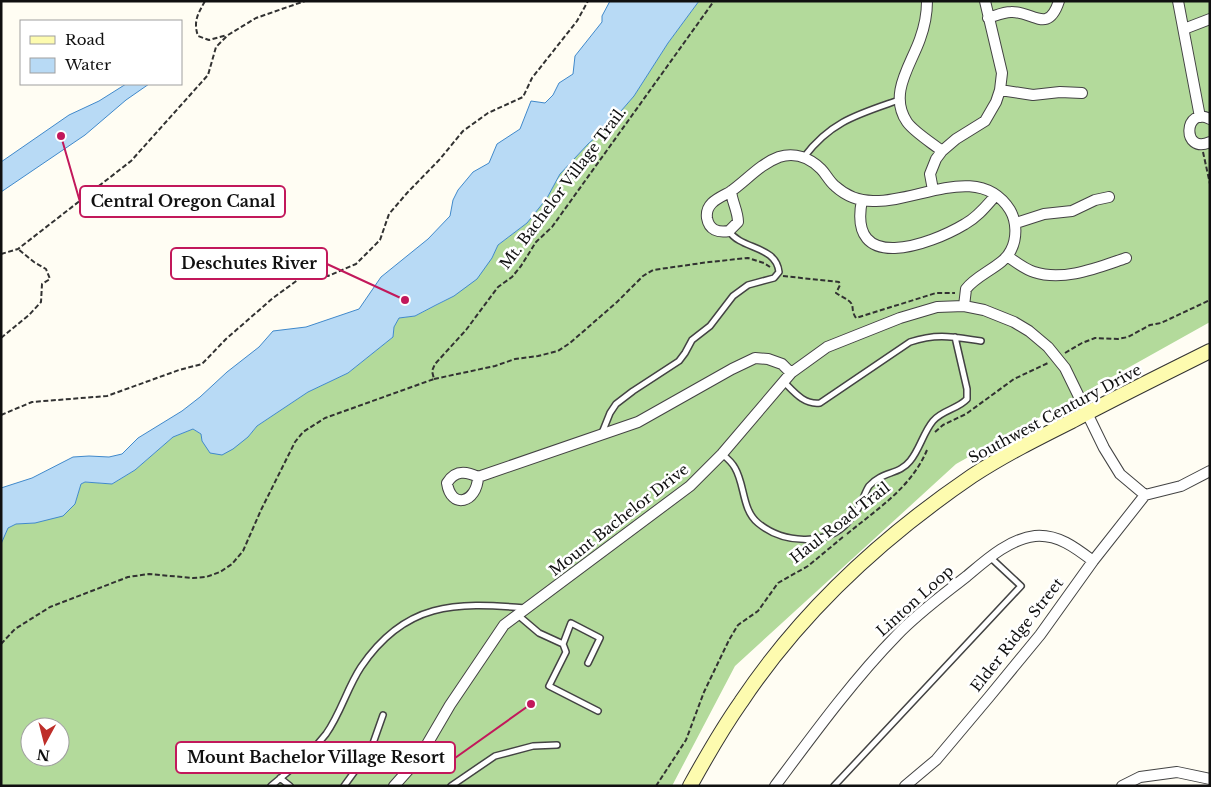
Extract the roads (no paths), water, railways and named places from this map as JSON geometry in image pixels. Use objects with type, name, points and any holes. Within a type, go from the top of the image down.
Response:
[{"type":"main road","name":"Southwest Century Drive","points":[[690,786],[741,701],[788,641],[835,589],[879,548],[925,510],[974,475],[1086,413],[1210,351]]},
{"type":"street","points":[[927,1],[921,37],[903,77],[899,100],[900,111],[908,124],[942,152]]},
{"type":"street","points":[[933,190],[930,174],[936,160],[956,139],[985,121],[996,102],[1000,90],[1002,73],[985,1]]},
{"type":"street","points":[[988,18],[1011,12],[1046,20],[1053,15],[1059,1]]},
{"type":"street","points":[[1178,1],[1205,118],[1194,119],[1188,131],[1190,137],[1195,142],[1206,143]]},
{"type":"street","points":[[1184,29],[1210,19]]},
{"type":"street","points":[[1000,90],[1033,95],[1060,92],[1082,93]]},
{"type":"street","points":[[731,191],[732,200],[738,215],[738,222],[729,232],[716,231],[710,227],[707,212],[711,202],[731,191],[763,165],[779,158],[804,157],[820,168],[840,190],[847,195],[862,200],[891,201],[954,186],[989,190],[1001,198],[1015,218],[1012,250],[1007,256],[970,284],[964,295],[964,306]]},
{"type":"street","points":[[862,200],[859,222],[864,234],[871,242],[880,247],[901,248],[924,243],[966,224],[996,195]]},
{"type":"street","points":[[1016,223],[1044,214],[1072,211],[1095,200],[1109,197]]},
{"type":"street","points":[[1007,256],[1019,265],[1035,272],[1054,275],[1074,273],[1126,258]]},
{"type":"street","name":"Mount Bachelor Drive","points":[[396,785],[419,758],[450,706],[504,625],[519,616],[690,486],[722,454],[791,373],[827,347],[900,318],[937,307],[964,306],[984,310],[1014,322],[1029,331],[1042,342],[1065,368],[1086,413],[1120,474],[1145,495]]},
{"type":"street","points":[[478,478],[638,422],[755,358],[768,358],[782,364],[791,373]]},
{"type":"street","points":[[1145,495],[1181,486],[1210,471]]},
{"type":"street","name":"Elder Ridge Street","points":[[905,786],[936,760],[989,697],[1040,635],[1093,561],[1145,495]]},
{"type":"street","name":"Linton Loop","points":[[775,786],[848,691],[897,634],[930,605],[1009,544],[1035,536],[1054,538],[1074,546],[1093,561]]},
{"type":"street","points":[[1122,786],[1140,777],[1177,772],[1210,779]]},
{"type":"lane","points":[[804,157],[814,143],[842,121],[899,100]]},
{"type":"lane","points":[[601,436],[610,413],[616,404],[679,361],[692,340],[710,326],[733,296],[748,285],[758,281],[769,280],[778,275],[780,270],[767,252],[738,240],[729,232]]},
{"type":"lane","points":[[784,382],[800,398],[807,402],[820,403],[910,342],[926,337],[941,336],[981,341]]},
{"type":"lane","points":[[722,454],[736,469],[748,509],[756,523],[776,535],[792,540],[827,536],[846,524],[859,508],[868,488],[880,476],[899,470],[910,462],[926,430],[934,420],[945,411],[962,404],[967,399],[955,337]]},
{"type":"lane","points":[[834,786],[1021,586],[990,558]]},
{"type":"lane","points":[[271,786],[310,754],[332,724],[361,667],[389,634],[409,619],[432,610],[456,606],[491,605],[528,608]]},
{"type":"lane","points":[[519,616],[539,633],[563,644]]},
{"type":"lane","points":[[588,663],[600,638],[571,623],[563,644],[566,652],[549,686],[598,711]]},
{"type":"lane","points":[[344,786],[371,749],[383,715]]},
{"type":"lane","points":[[451,786],[495,756],[533,746],[557,745]]},
{"type":"lane","points":[[280,778],[290,786]]},
{"type":"water","points":[[610,1],[699,1],[668,43],[634,96],[608,126],[560,174],[547,198],[527,223],[498,245],[492,258],[477,279],[454,296],[415,316],[399,318],[394,327],[393,337],[348,373],[308,392],[257,426],[248,437],[233,449],[222,455],[210,453],[202,441],[201,434],[193,429],[173,437],[135,470],[112,484],[85,482],[81,484],[75,504],[63,516],[35,523],[16,524],[8,528],[1,544],[1,488],[32,478],[73,457],[109,457],[122,454],[138,438],[182,411],[200,397],[227,372],[259,347],[273,331],[306,327],[359,309],[381,277],[428,239],[450,216],[453,200],[458,190],[473,172],[489,163],[497,144],[520,129],[531,101],[545,103],[553,95],[559,83],[573,74],[575,56],[602,22],[602,16]]},
{"type":"water","points":[[124,85],[148,85],[126,100],[85,135],[1,192],[1,162],[69,115],[99,101]]},
{"type":"place","name":"Central Oregon Canal","points":[[61,136]]},
{"type":"place","name":"Deschutes River","points":[[405,300]]},
{"type":"place","name":"Mount Bachelor Village Resort","points":[[531,704]]}]
